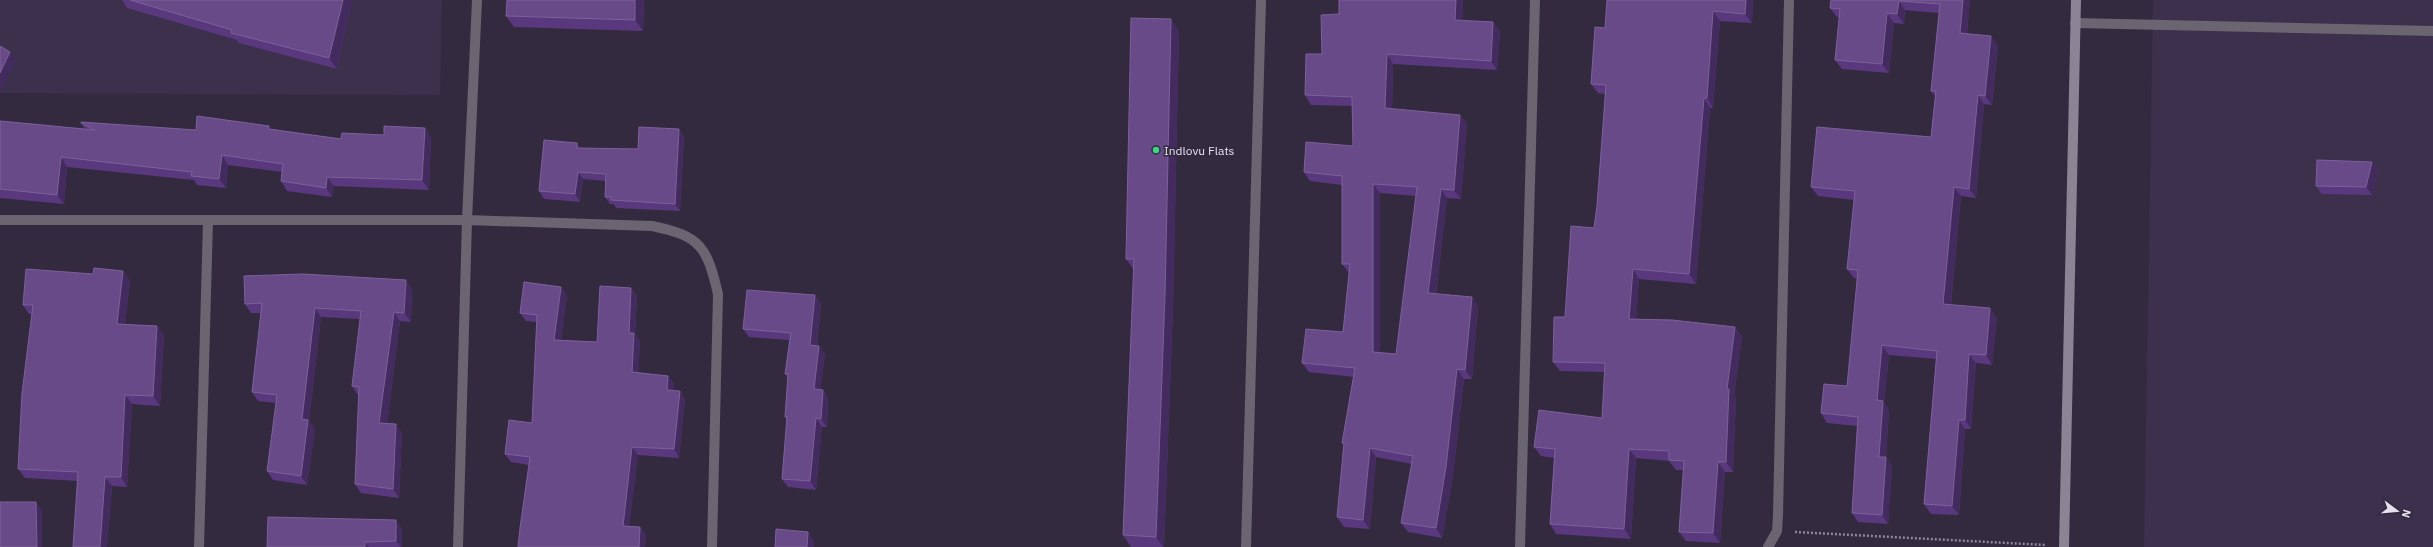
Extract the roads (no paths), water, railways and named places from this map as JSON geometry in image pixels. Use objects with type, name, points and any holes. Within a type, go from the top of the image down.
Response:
[{"type":"street","points":[[458,547],[467,220],[476,0]]},
{"type":"street","points":[[1246,547],[1261,0]]},
{"type":"street","points":[[1520,547],[1535,0]]},
{"type":"street","points":[[1768,547],[1777,531],[1789,0]]},
{"type":"street","points":[[2064,547],[2076,0]]},
{"type":"street","points":[[2075,23],[2433,31]]},
{"type":"street","points":[[0,220],[467,220],[652,226],[674,231],[691,238],[702,250],[712,268],[718,294],[712,547]]},
{"type":"street","points":[[199,547],[208,221]]},
{"type":"place","name":"Indlovu Flats","points":[[1156,150]]}]
